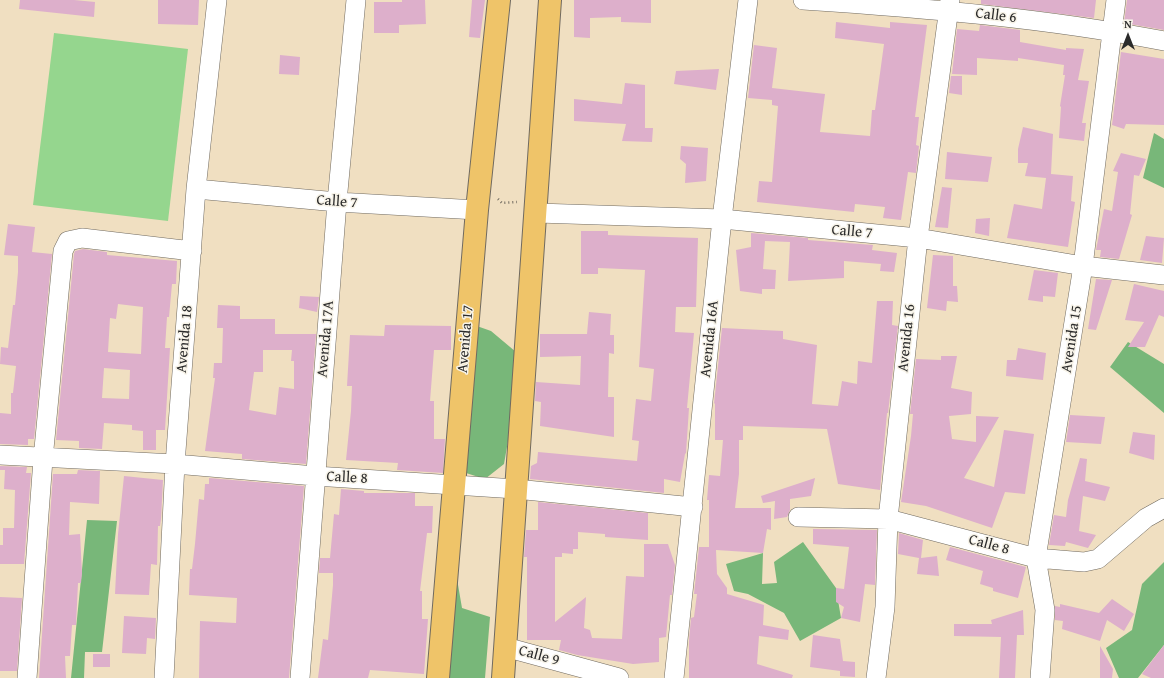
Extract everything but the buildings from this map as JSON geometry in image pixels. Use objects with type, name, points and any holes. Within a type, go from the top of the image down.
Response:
[{"type":"main road","name":"Avenida 17","points":[[438,678],[477,210],[499,0]]},
{"type":"main road","points":[[503,678],[537,213],[550,0]]},
{"type":"street","name":"Avenida 18","points":[[164,678],[175,464],[196,189],[217,0]]},
{"type":"street","name":"Avenida 17A","points":[[300,678],[337,202],[356,0]]},
{"type":"street","name":"Avenida 16A","points":[[674,678],[722,219],[748,0]]},
{"type":"street","name":"Calle 6","points":[[803,0],[949,5],[1112,31],[1164,41]]},
{"type":"street","name":"Avenida 15","points":[[1040,678],[1045,610],[1036,558],[1084,266],[1116,0]]},
{"type":"street","name":"Avenida 16","points":[[876,678],[885,607],[888,519],[918,238],[949,5]]},
{"type":"street","name":"Calle 7","points":[[196,189],[337,202],[477,210]]},
{"type":"street","name":"Calle 7","points":[[537,213],[722,219],[918,238],[1084,266],[1164,275]]},
{"type":"street","points":[[27,678],[43,459],[63,251],[68,241],[82,238],[192,251]]},
{"type":"street","name":"Calle 8","points":[[0,455],[43,459],[175,464],[315,476],[453,484],[693,507]]},
{"type":"street","name":"Calle 8","points":[[798,517],[888,519],[1036,558],[1084,562],[1098,559],[1146,518],[1164,508]]},
{"type":"street","name":"Calle 9","points":[[505,647],[619,678]]},
{"type":"green space","points":[[54,33],[188,49],[168,221],[33,205]]},
{"type":"green space","points":[[1154,133],[1164,139],[1164,188],[1143,178]]},
{"type":"green space","points":[[474,325],[491,331],[516,352],[512,418],[504,464],[485,479],[466,473]]},
{"type":"green space","points":[[1128,342],[1164,364],[1164,413],[1110,367]]},
{"type":"green space","points":[[87,520],[117,521],[102,652],[85,652],[84,678],[71,678]]},
{"type":"green space","points":[[803,542],[836,588],[841,618],[800,641],[784,613],[748,594],[734,591],[726,564],[763,553],[762,584],[777,583],[774,562]]},
{"type":"green space","points":[[1164,562],[1164,645],[1138,678],[1119,678],[1106,648],[1132,630],[1142,584]]},
{"type":"green space","points":[[457,579],[462,608],[490,617],[485,678],[446,678]]}]
